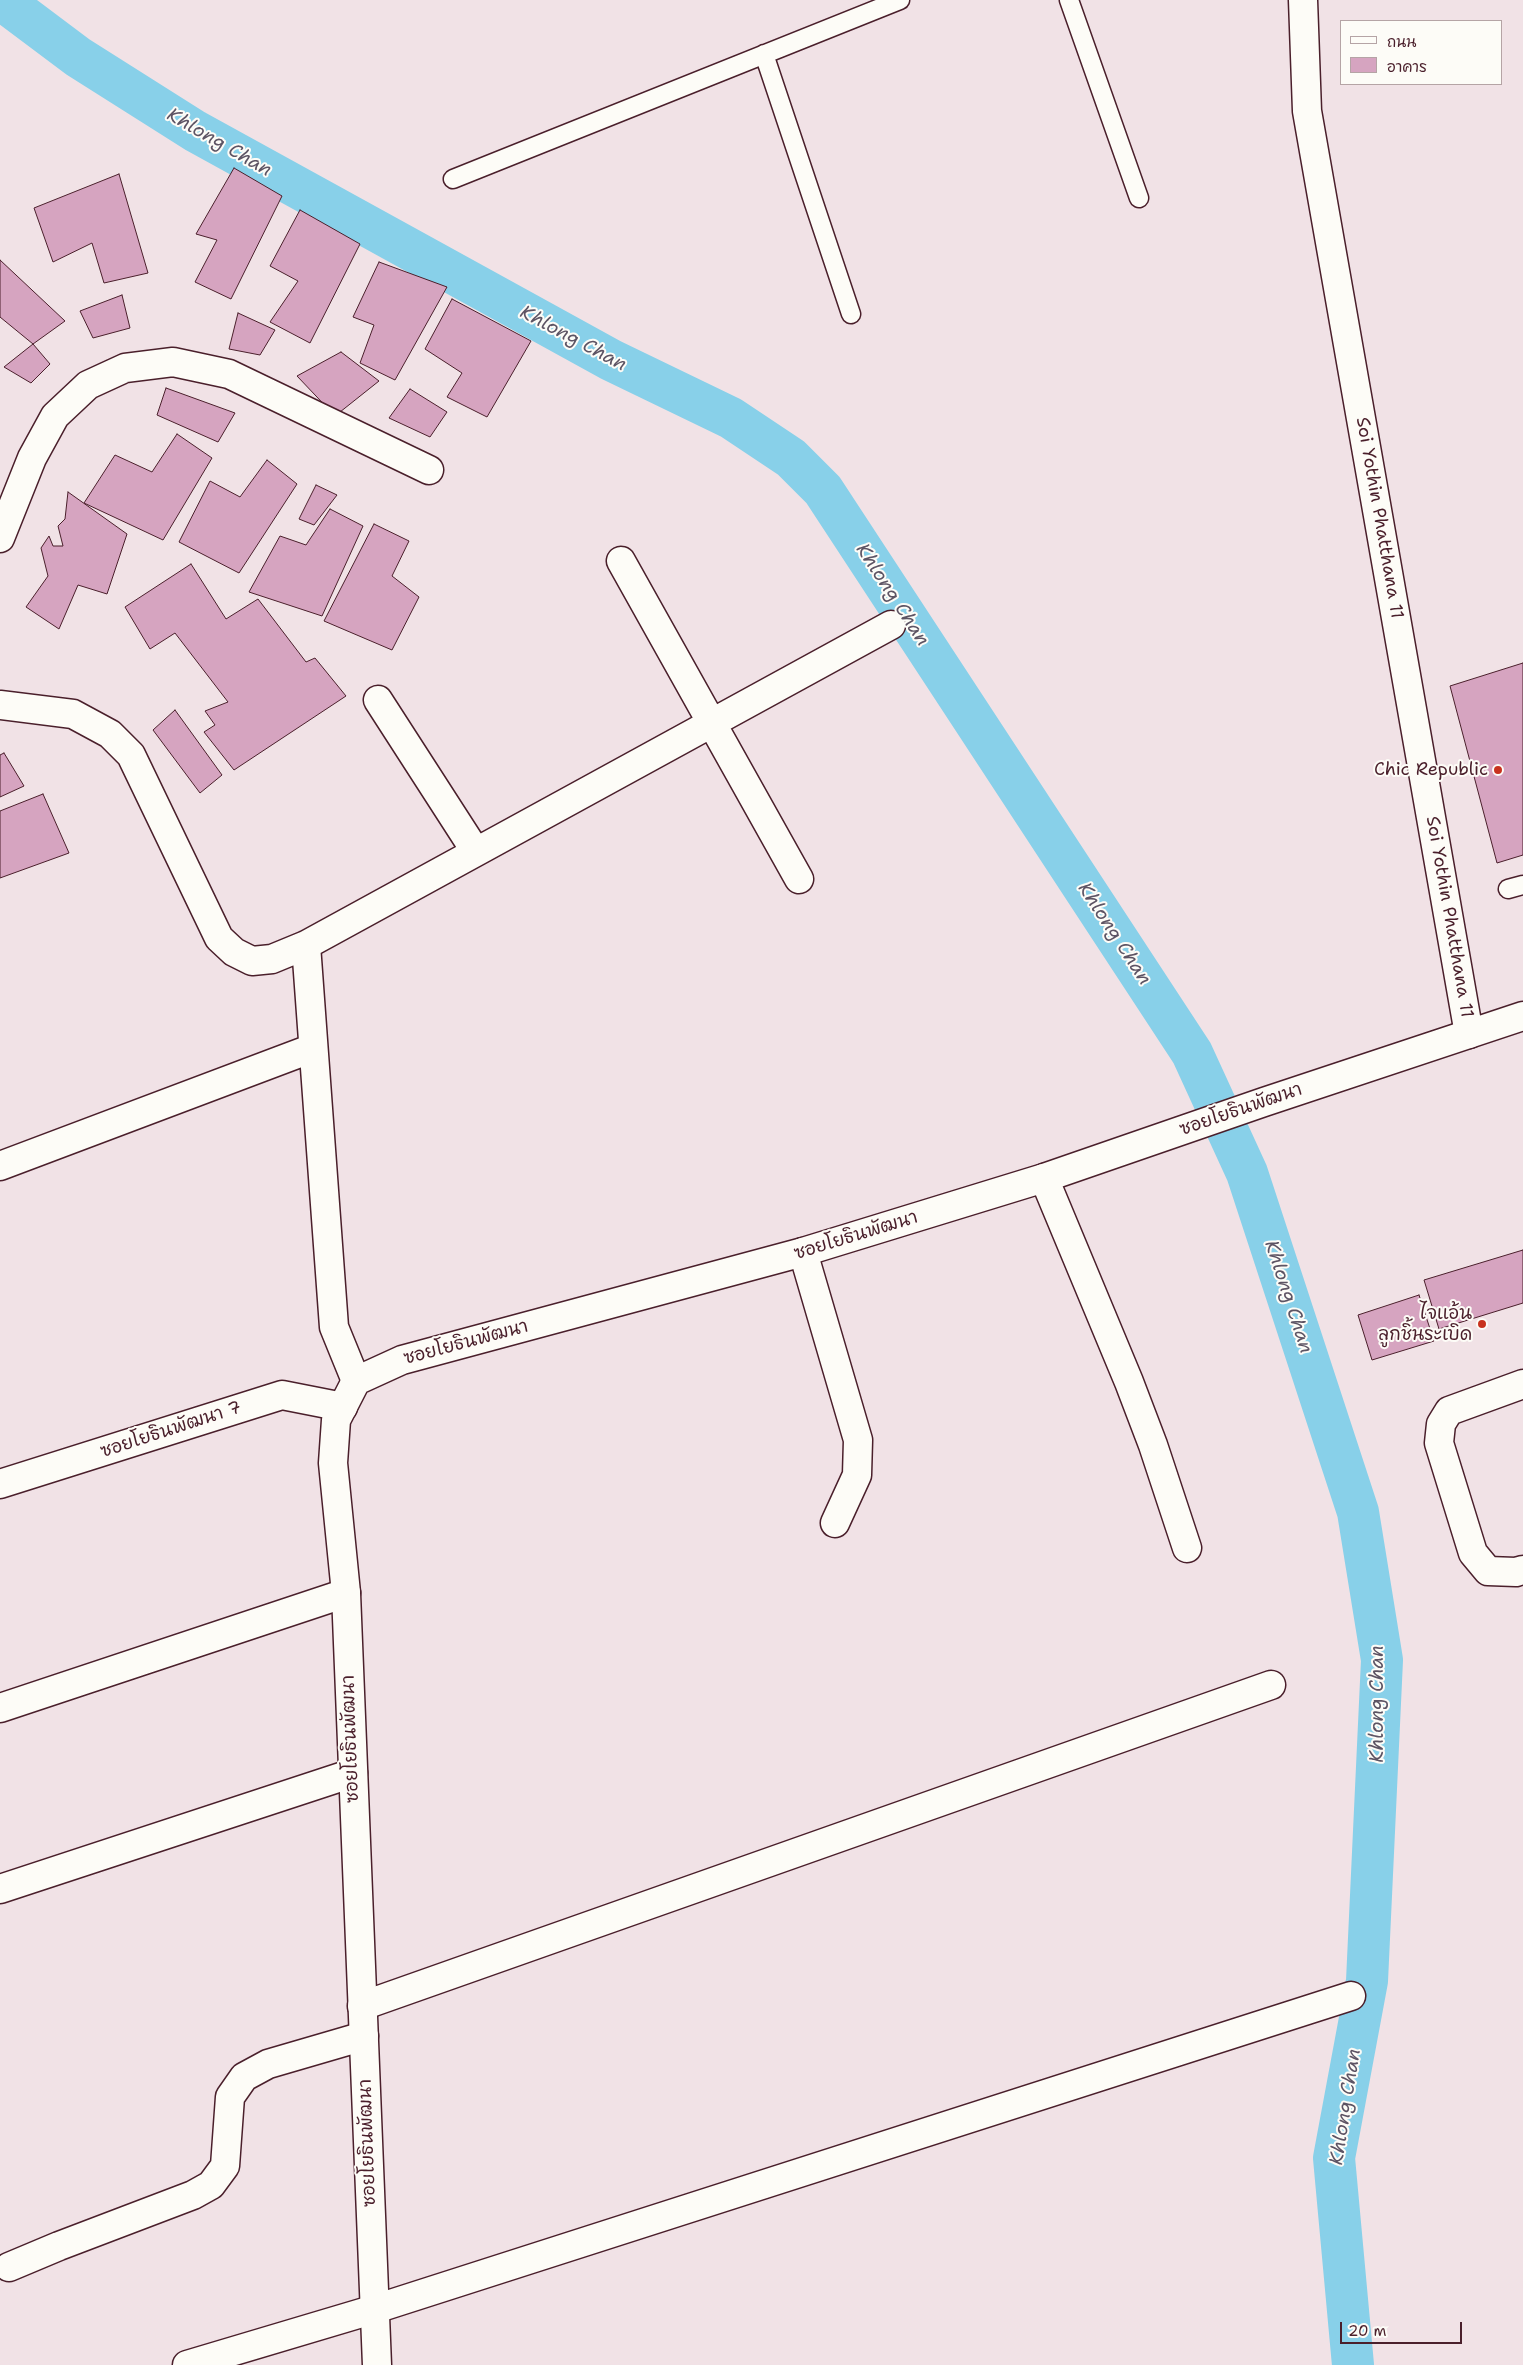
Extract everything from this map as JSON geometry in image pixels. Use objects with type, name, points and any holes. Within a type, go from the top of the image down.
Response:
[{"type":"street","name":"Soi Yothin Phatthana 11","points":[[1303,0],[1307,111],[1469,1034]]},
{"type":"street","points":[[0,538],[32,458],[55,416],[88,385],[125,368],[173,362],[229,374],[429,470]]},
{"type":"street","points":[[621,561],[710,724],[799,879]]},
{"type":"street","points":[[0,705],[74,714],[110,734],[131,755],[219,938],[234,952],[252,961],[272,959],[306,945],[891,625]]},
{"type":"street","points":[[378,700],[476,852]]},
{"type":"street","points":[[306,945],[334,1327],[356,1381]]},
{"type":"street","name":"ซอยโยธินพัฒนา","points":[[378,2365],[346,1593],[333,1463],[336,1420],[356,1381],[402,1360],[803,1252],[1044,1178],[1264,1102],[1523,1016]]},
{"type":"street","points":[[0,1166],[313,1048]]},
{"type":"street","points":[[1044,1178],[1139,1409],[1187,1548]]},
{"type":"street","points":[[803,1252],[858,1440],[857,1475],[834,1523]]},
{"type":"street","points":[[1523,1384],[1449,1412],[1441,1424],[1439,1443],[1473,1553],[1488,1571],[1516,1572],[1523,1570]]},
{"type":"street","name":"ซอยโยธินพัฒนา 7","points":[[0,1484],[282,1395],[343,1407]]},
{"type":"street","points":[[0,1708],[346,1593]]},
{"type":"street","points":[[362,2006],[1271,1685]]},
{"type":"street","points":[[0,1888],[353,1773]]},
{"type":"street","points":[[186,2365],[375,2309],[1352,1996]]},
{"type":"street","points":[[9,2267],[193,2195],[211,2185],[225,2166],[230,2097],[244,2077],[268,2064],[364,2036]]},
{"type":"lane","points":[[453,179],[900,0]]},
{"type":"lane","points":[[1069,0],[1139,198]]},
{"type":"lane","points":[[764,54],[851,314]]},
{"type":"building","points":[[234,168],[282,196],[231,299],[195,282],[217,240],[196,234]]},
{"type":"building","points":[[119,174],[148,273],[104,283],[92,243],[53,262],[34,208]]},
{"type":"building","points":[[300,210],[360,244],[310,343],[270,322],[298,281],[270,266]]},
{"type":"building","points":[[0,260],[65,321],[33,344],[0,317]]},
{"type":"building","points":[[379,262],[447,287],[395,380],[360,363],[374,325],[353,317]]},
{"type":"building","points":[[122,295],[130,328],[93,338],[80,311]]},
{"type":"building","points":[[452,299],[531,341],[487,417],[447,397],[462,373],[425,349]]},
{"type":"building","points":[[238,313],[275,330],[260,355],[229,349]]},
{"type":"building","points":[[33,344],[50,364],[31,383],[4,367]]},
{"type":"building","points":[[341,352],[379,381],[335,416],[297,376]]},
{"type":"building","points":[[166,388],[235,413],[218,442],[157,415]]},
{"type":"building","points":[[410,389],[447,412],[430,437],[389,418]]},
{"type":"building","points":[[177,434],[212,458],[163,540],[84,503],[115,455],[152,472]]},
{"type":"building","points":[[267,460],[297,484],[239,573],[179,542],[210,481],[240,497]]},
{"type":"building","points":[[316,485],[337,495],[314,525],[299,519]]},
{"type":"building","points":[[68,492],[127,534],[107,594],[78,585],[59,629],[26,607],[48,576],[41,548],[49,536],[53,546],[63,546],[58,526],[65,519]]},
{"type":"building","points":[[330,509],[363,526],[322,616],[249,592],[280,536],[306,545]]},
{"type":"building","points":[[374,524],[409,541],[392,576],[419,597],[392,650],[324,621]]},
{"type":"building","points":[[191,564],[226,619],[258,599],[306,662],[315,658],[346,696],[234,770],[204,732],[215,725],[205,711],[228,702],[175,633],[150,649],[125,607]]},
{"type":"building","name":"Chic Republic","points":[[1523,663],[1523,855],[1497,863],[1450,686]]},
{"type":"building","points":[[175,710],[222,775],[200,793],[153,730]]},
{"type":"building","points":[[4,753],[24,786],[0,797],[0,755]]},
{"type":"building","points":[[43,794],[69,853],[0,878],[0,811]]},
{"type":"building","points":[[1523,1250],[1523,1303],[1439,1329],[1424,1280]]},
{"type":"building","points":[[1419,1295],[1434,1341],[1372,1360],[1358,1315]]},
{"type":"waterway","name":"Khlong Chan","points":[[2,0],[78,57],[195,131],[611,360],[731,418],[791,458],[823,490],[1192,1053],[1247,1173],[1358,1512],[1382,1660],[1367,1981],[1334,2158],[1353,2365]]},
{"type":"place","name":"Chic Republic","points":[[1498,770]]},
{"type":"place","name":"ไจแอ้น ลูกชิ้นระเบิด","points":[[1482,1324]]}]
